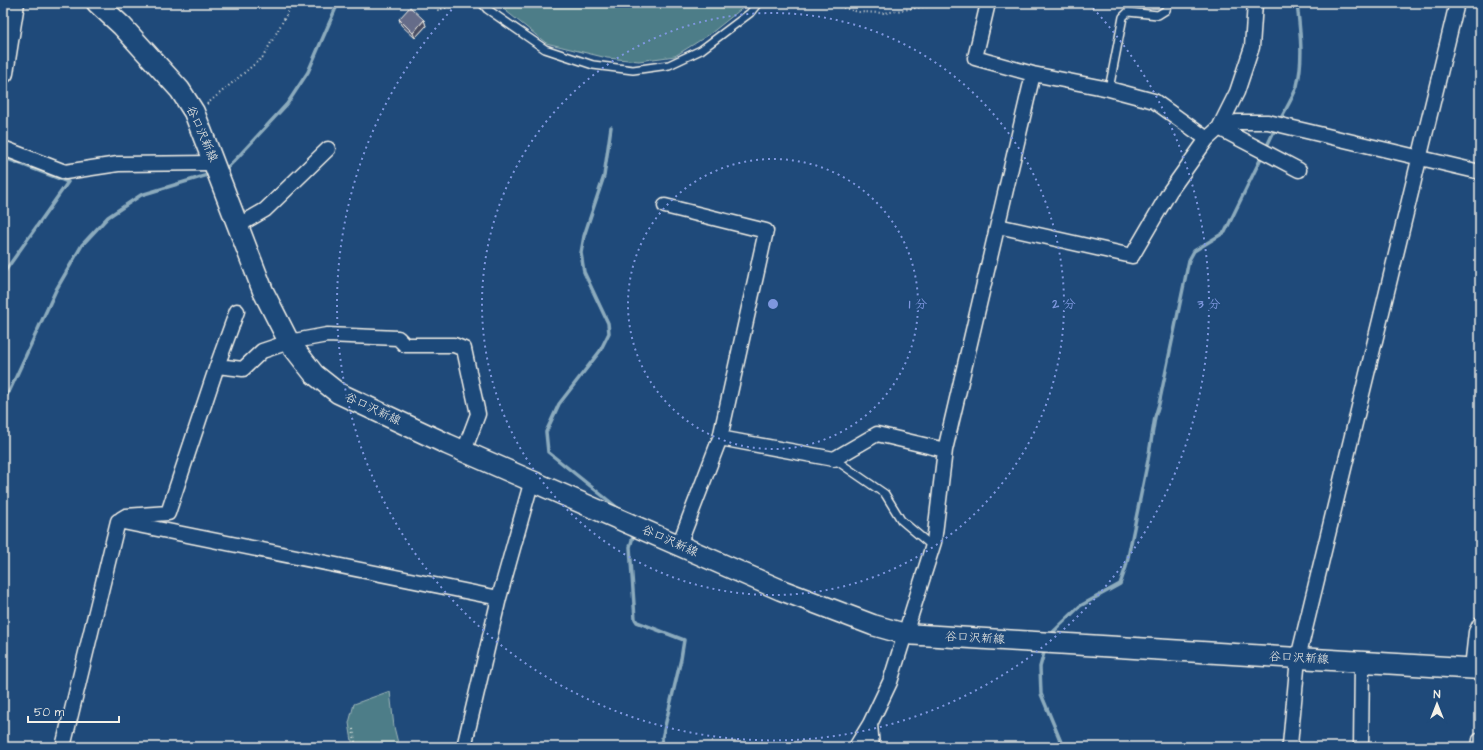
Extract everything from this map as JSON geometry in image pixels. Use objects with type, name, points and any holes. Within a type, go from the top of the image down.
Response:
[{"type":"main road","points":[[3,73],[14,3]]},
{"type":"main road","name":"谷口沢新線","points":[[97,3],[122,26],[180,90],[194,112],[263,291],[289,342],[314,374],[338,393],[464,451],[781,590],[873,625],[905,634],[1476,668]]},
{"type":"street","points":[[988,3],[975,58],[1033,74],[1109,89],[1154,101],[1207,139]]},
{"type":"street","points":[[998,226],[1132,256],[1170,191],[1207,139],[1219,128],[1237,92],[1252,47],[1255,3]]},
{"type":"street","points":[[1289,747],[1298,658],[1457,3]]},
{"type":"street","points":[[856,747],[870,724],[890,682],[933,547],[945,450],[1033,74]]},
{"type":"street","points":[[1219,128],[1237,122],[1268,122],[1480,172]]},
{"type":"street","points":[[1219,128],[1299,170]]},
{"type":"street","points":[[3,148],[65,172],[118,164],[214,162]]},
{"type":"street","points":[[239,226],[265,210],[328,149]]},
{"type":"street","points":[[665,206],[766,231],[720,438],[679,545]]},
{"type":"street","points":[[63,747],[118,521],[126,516],[168,513],[237,311]]},
{"type":"street","points":[[217,366],[243,369],[262,351],[289,342],[327,335],[398,338],[405,345],[454,345],[464,348],[478,414],[464,451]]},
{"type":"street","points":[[720,438],[834,459],[877,434],[945,450]]},
{"type":"street","points":[[464,747],[499,598],[532,480]]},
{"type":"street","points":[[118,521],[499,598]]},
{"type":"street","points":[[1476,668],[1476,632],[1480,624]]},
{"type":"street","points":[[1361,747],[1362,661]]},
{"type":"street","points":[[870,724],[872,747]]},
{"type":"street","points":[[1479,747],[1480,740]]},
{"type":"lane","points":[[482,3],[487,9],[545,49],[592,65],[633,70],[669,65],[701,50],[750,13],[758,3]]},
{"type":"lane","points":[[1109,89],[1123,17],[1128,12],[1158,16],[1166,10],[1168,3]]},
{"type":"lane","points":[[834,459],[885,494],[901,520],[933,547]]},
{"type":"path","points":[[194,112],[201,109],[263,57],[293,3]]},
{"type":"path","points":[[433,3],[438,10],[463,3]]},
{"type":"path","points":[[828,3],[858,12],[884,13],[935,5],[938,3]]},
{"type":"path","points":[[353,729],[356,747]]},
{"type":"green space","points":[[496,3],[747,3],[710,34],[675,56],[639,61],[607,58],[546,43]]},
{"type":"green space","points":[[390,691],[394,727],[399,747],[353,747],[349,723],[354,704]]},
{"type":"building","points":[[410,7],[424,20],[413,33],[399,19]]},
{"type":"waterway","points":[[222,170],[227,168],[237,158],[287,104],[308,72],[338,3]]},
{"type":"waterway","points":[[1279,122],[1291,100],[1297,86],[1299,76],[1301,44],[1297,3]]},
{"type":"waterway","points":[[611,127],[604,176],[584,236],[581,253],[584,272],[608,323],[609,333],[600,351],[559,404],[546,432],[548,452],[619,509]]},
{"type":"waterway","points":[[1266,148],[1276,127]]},
{"type":"waterway","points":[[1049,636],[1080,606],[1120,584],[1126,567],[1148,460],[1155,417],[1189,260],[1194,251],[1225,232],[1263,154]]},
{"type":"waterway","points":[[3,157],[68,182],[3,274]]},
{"type":"waterway","points":[[3,400],[9,392],[56,290],[82,245],[108,217],[141,195],[211,174]]},
{"type":"waterway","points":[[634,533],[630,547],[635,619],[637,622],[684,640],[681,659],[660,747]]},
{"type":"waterway","points":[[1045,649],[1040,667],[1041,694],[1063,747]]}]
